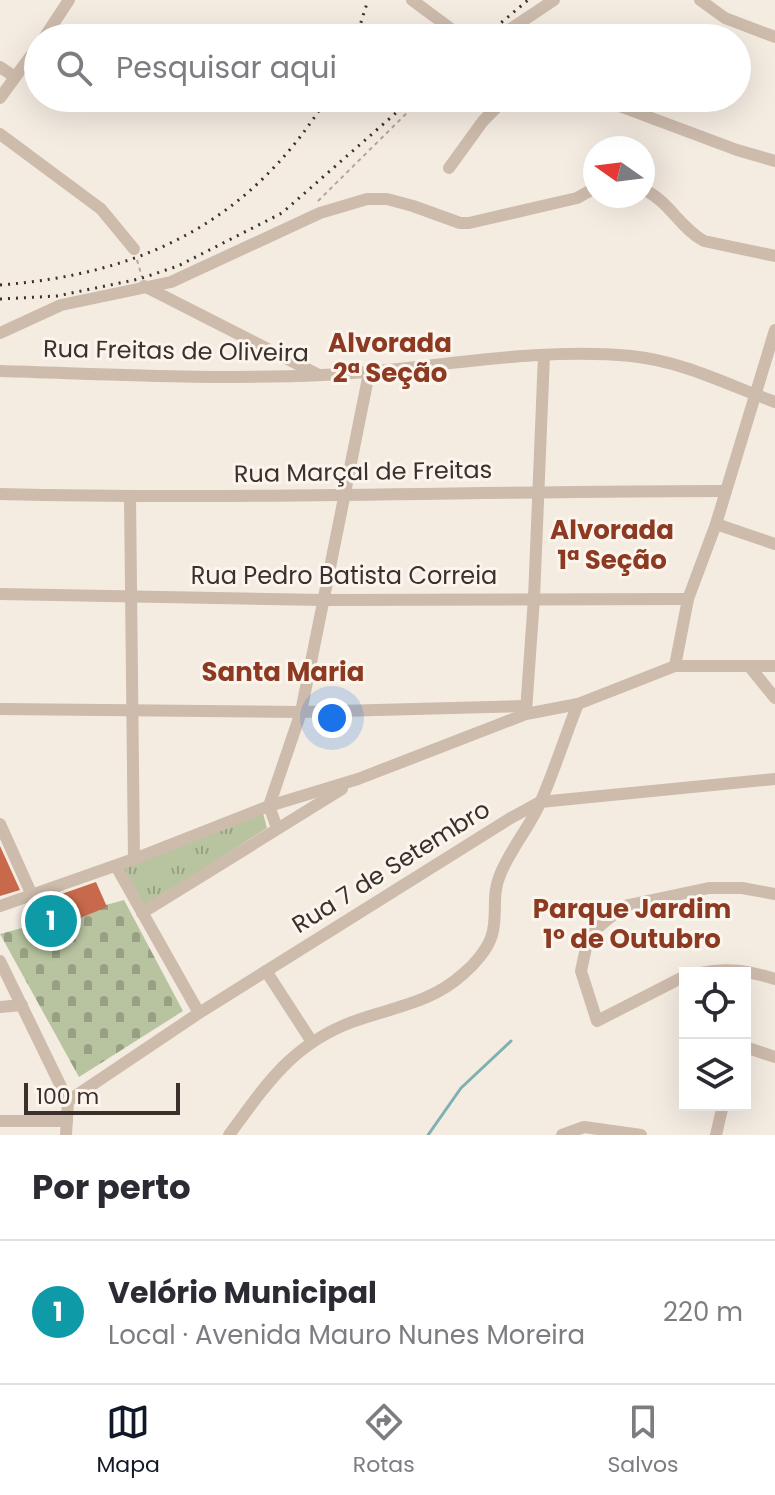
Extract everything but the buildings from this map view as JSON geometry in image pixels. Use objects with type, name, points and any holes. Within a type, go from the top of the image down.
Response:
[{"type":"street","points":[[53,24],[69,0]]},
{"type":"street","points":[[412,0],[444,24]]},
{"type":"street","points":[[518,24],[554,0]]},
{"type":"street","points":[[700,0],[725,18],[741,24]]},
{"type":"street","points":[[751,28],[775,37]]},
{"type":"street","points":[[0,98],[24,65]]},
{"type":"street","points":[[0,67],[15,77]]},
{"type":"street","points":[[449,168],[492,112]]},
{"type":"street","points":[[635,112],[775,161]]},
{"type":"street","points":[[0,134],[101,209],[134,249]]},
{"type":"street","points":[[0,333],[61,305],[171,282],[320,213],[367,199],[387,199],[460,223],[469,223],[583,195]]},
{"type":"street","points":[[655,195],[694,236],[704,241],[775,256]]},
{"type":"street","points":[[144,286],[320,375]]},
{"type":"street","points":[[675,666],[688,599],[716,524],[774,336]]},
{"type":"street","points":[[525,710],[534,598],[544,355]]},
{"type":"street","name":"Rua Freitas de Oliveira","points":[[0,371],[262,377],[369,373],[544,355],[630,356],[693,370],[775,402]]},
{"type":"street","points":[[277,828],[269,806],[301,712],[369,373]]},
{"type":"street","name":"Rua Marçal de Freitas","points":[[0,494],[130,497],[726,491]]},
{"type":"street","points":[[130,497],[134,859]]},
{"type":"street","points":[[716,524],[775,544]]},
{"type":"street","name":"Rua Pedro Batista Correia","points":[[0,594],[324,600],[688,599]]},
{"type":"street","points":[[0,709],[132,712],[525,710],[578,704],[675,666],[775,666]]},
{"type":"street","points":[[749,666],[775,698]]},
{"type":"street","points":[[229,1135],[279,1068],[312,1042],[352,1022],[399,1009],[434,994],[462,975],[478,959],[492,936],[493,896],[500,875],[540,802],[578,704]]},
{"type":"street","points":[[0,906],[116,866],[269,806],[358,779],[525,710]]},
{"type":"street","points":[[142,913],[358,779]]},
{"type":"street","name":"Rua 7 de Setembro","points":[[68,1101],[199,1013],[540,802],[775,779]]},
{"type":"street","points":[[0,824],[31,893]]},
{"type":"street","points":[[116,866],[199,1013]]},
{"type":"street","points":[[679,979],[597,1021],[581,971],[586,948],[595,930],[624,906],[709,888],[742,888],[775,894]]},
{"type":"street","points":[[0,961],[68,1101],[66,1135]]},
{"type":"street","points":[[266,971],[312,1042]]},
{"type":"street","points":[[751,972],[775,979]]},
{"type":"street","points":[[0,1007],[22,1005]]},
{"type":"street","points":[[751,1049],[775,1057]]},
{"type":"street","points":[[716,1135],[722,1111]]},
{"type":"street","points":[[0,1121],[67,1121]]},
{"type":"street","points":[[562,1135],[584,1127],[641,1135]]},
{"type":"path","points":[[314,203],[408,112]]},
{"type":"path","points":[[134,249],[144,286]]},
{"type":"green space","points":[[263,813],[267,828],[143,907],[121,868]]},
{"type":"green space","points":[[124,900],[183,1011],[79,1077],[0,934]]},
{"type":"waterway","points":[[428,1135],[461,1088],[511,1041]]},
{"type":"railway","points":[[360,24],[368,0]]},
{"type":"railway","points":[[500,24],[528,0]]},
{"type":"railway","points":[[0,285],[101,269],[146,254],[188,234],[227,209],[264,178],[297,141],[317,112]]},
{"type":"railway","points":[[0,299],[57,296],[139,279],[178,266],[282,213],[397,112]]},
{"type":"place","name":"Velório Municipal","points":[[51,921]]},
{"type":"district","name":"Alvorada 2ª Seção","points":[[390,358]]},
{"type":"district","name":"Alvorada 1ª Seção","points":[[612,545]]},
{"type":"district","name":"Santa Maria","points":[[283,672]]},
{"type":"district","name":"Parque Jardim 1º de Outubro","points":[[632,924]]}]
